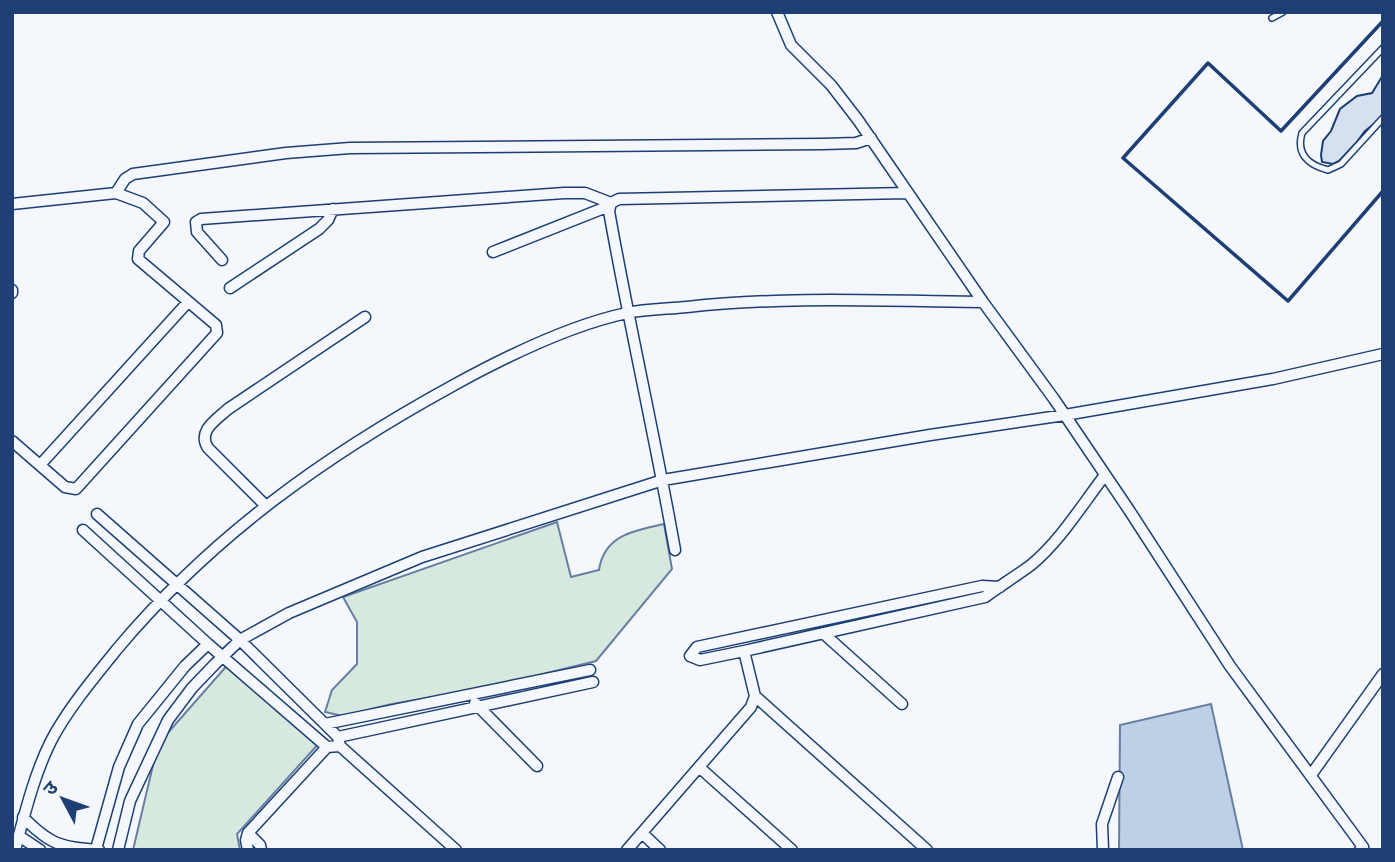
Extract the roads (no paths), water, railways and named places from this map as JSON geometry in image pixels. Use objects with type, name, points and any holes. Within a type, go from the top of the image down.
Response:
[{"type":"street","points":[[778,12],[791,45],[831,85],[871,138],[983,302],[1065,415],[1230,666],[1363,849]]},
{"type":"street","points":[[116,193],[125,179],[133,174],[286,153],[350,148],[822,144],[856,143],[871,138]]},
{"type":"street","points":[[12,204],[116,193],[143,203],[164,222],[139,251],[138,258],[216,325],[217,329],[217,333],[76,489],[65,487],[12,441]]},
{"type":"street","points":[[222,260],[197,232],[196,222],[201,219],[564,193],[585,193],[610,204]]},
{"type":"street","points":[[493,252],[620,199],[907,193]]},
{"type":"street","points":[[610,204],[627,313],[663,480],[675,550]]},
{"type":"street","points":[[230,288],[319,229],[328,220],[333,209]]},
{"type":"street","points":[[15,850],[23,817],[51,740],[96,675],[145,616],[205,557],[266,506],[311,471],[387,423],[502,359],[580,328],[627,313],[758,300],[983,302]]},
{"type":"street","points":[[40,465],[188,302]]},
{"type":"street","points":[[266,506],[208,448],[204,442],[208,427],[228,409],[365,317]]},
{"type":"street","points":[[118,850],[130,801],[168,720],[192,688],[240,640],[289,613],[422,557],[663,480],[1273,379],[1383,354]]},
{"type":"street","points":[[1000,586],[982,586],[697,647],[691,656],[700,660],[985,597],[1032,564],[1058,536],[1105,475]]},
{"type":"street","points":[[97,514],[240,640],[325,724],[339,742],[456,850]]},
{"type":"street","points":[[83,530],[208,644],[327,747]]},
{"type":"street","points":[[823,633],[902,704]]},
{"type":"street","points":[[23,817],[51,841],[67,848],[98,850],[119,767],[138,724],[185,666],[208,644]]},
{"type":"street","points":[[744,651],[755,696],[927,850]]},
{"type":"street","points":[[1311,775],[1383,674]]},
{"type":"street","points":[[248,850],[248,833],[327,747],[591,676],[472,694],[325,724]]},
{"type":"street","points":[[472,694],[476,707],[537,766]]},
{"type":"street","points":[[627,850],[751,706],[755,696]]},
{"type":"street","points":[[699,767],[792,850]]},
{"type":"street","points":[[1103,850],[1102,824],[1118,777]]},
{"type":"street","points":[[248,833],[260,845],[261,850]]},
{"type":"street","points":[[642,833],[660,850]]},
{"type":"street","points":[[19,836],[40,850]]},
{"type":"lane","points":[[1272,18],[1283,12]]},
{"type":"lane","points":[[1383,48],[1303,133],[1301,152],[1306,160],[1328,170],[1341,164],[1383,118]]},
{"type":"water","points":[[1211,704],[1243,850],[1119,850],[1120,725]]}]
